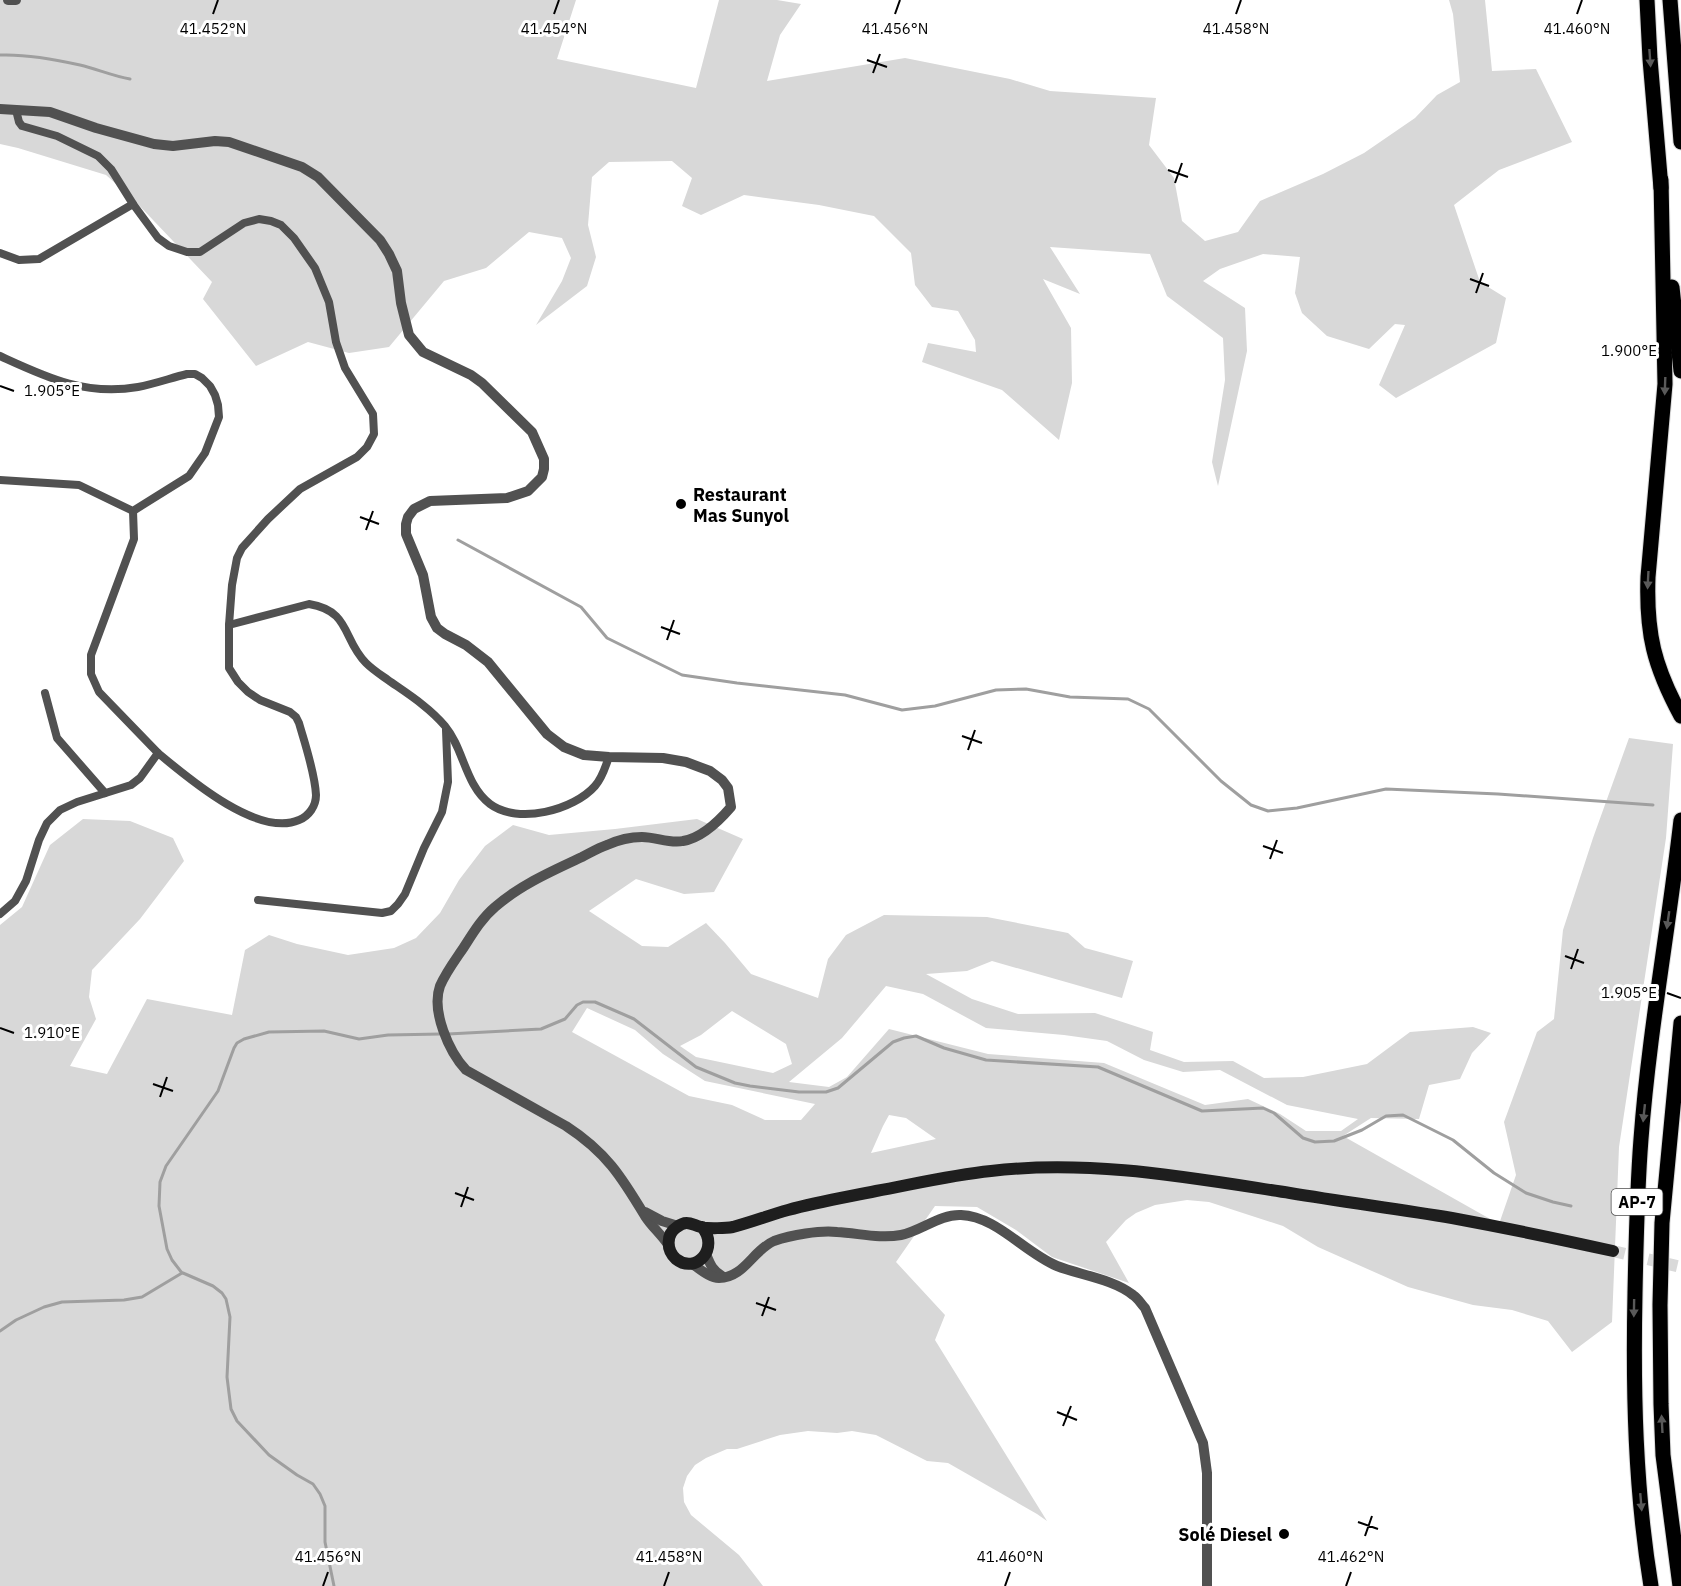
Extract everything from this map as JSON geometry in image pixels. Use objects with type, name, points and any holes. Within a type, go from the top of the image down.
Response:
[{"type":"highway","points":[[1647,0],[1660,180],[1681,371]]},
{"type":"highway","points":[[1671,0],[1681,142]]},
{"type":"highway","points":[[1660,180],[1665,384],[1647,601],[1648,624],[1657,663],[1663,681],[1681,716]]},
{"type":"highway","name":"AP-7","points":[[1651,1586],[1643,1531],[1634,1410],[1636,1227],[1647,1082],[1681,820]]},
{"type":"highway","name":"AP-7","points":[[1680,1586],[1663,1455],[1660,1305],[1662,1223],[1681,1023]]},
{"type":"main road","points":[[734,1227],[707,1250],[697,1262],[679,1261],[674,1257],[669,1246],[670,1234],[678,1226],[690,1223],[702,1227],[734,1227],[790,1209],[968,1174],[1025,1167],[1070,1166],[1165,1174],[1430,1215],[1613,1251]]},
{"type":"main road","points":[[702,1227],[708,1235],[707,1250]]},
{"type":"street","points":[[8,0],[16,0]]},
{"type":"street","points":[[0,109],[50,112],[96,128],[173,147],[215,141],[229,142],[302,167],[318,177],[380,240],[397,271],[401,303],[409,335],[423,352],[471,375],[482,383],[531,432],[544,459],[544,469],[542,477],[528,491],[507,498],[430,501],[414,508],[408,517],[406,534],[423,575],[431,617],[437,628],[466,645],[488,662],[547,734],[564,747],[584,755],[663,758],[686,762],[710,771],[728,788],[731,807],[718,822],[704,832],[683,841],[643,837],[627,838],[606,845],[520,888],[493,909],[446,974],[440,987],[439,1012],[449,1045],[457,1061],[466,1070],[580,1135],[614,1167],[646,1218],[669,1246]]},
{"type":"street","points":[[16,110],[22,126],[57,136],[98,156],[111,169],[158,238],[169,246],[187,252],[200,252],[244,223],[259,219],[281,225],[294,238],[315,268],[329,302],[336,342],[345,368],[373,414],[374,434],[367,447],[357,457],[300,489],[242,548],[237,558],[232,585],[229,625],[229,668],[238,682],[260,700],[290,712],[296,717],[316,796],[313,808],[306,817],[284,825],[251,816],[225,804],[158,753],[99,692],[91,674],[91,655],[134,539],[134,511]]},
{"type":"street","points":[[0,253],[19,260],[39,259],[133,204]]},
{"type":"street","points":[[0,356],[53,380],[71,385],[110,389],[137,387],[195,374],[210,386],[215,394],[219,417],[205,453],[189,476],[134,511]]},
{"type":"street","points":[[0,480],[79,485],[134,511]]},
{"type":"street","points":[[229,625],[309,604],[334,612],[367,664],[425,707],[446,727],[467,772],[481,795],[500,810],[539,813],[580,798],[602,777],[609,757]]},
{"type":"street","points":[[45,693],[57,738],[105,793]]},
{"type":"street","points":[[258,900],[382,914],[391,911],[405,894],[442,812],[448,782],[446,727]]},
{"type":"street","points":[[0,914],[15,901],[26,881],[47,823],[60,810],[77,802],[131,785],[140,778],[158,753]]},
{"type":"street","points":[[642,1210],[656,1219],[678,1226]]},
{"type":"street","points":[[691,1263],[715,1278],[725,1277],[736,1273],[761,1250],[776,1241],[834,1231],[886,1237],[902,1235],[952,1215],[961,1215],[986,1222],[1054,1264],[1118,1286],[1134,1295],[1145,1308],[1203,1443],[1207,1473],[1207,1586]]},
{"type":"street","points":[[707,1250],[709,1265],[725,1277]]},
{"type":"shaded area","points":[[0,0],[576,0],[557,59],[696,88],[719,0],[777,0],[801,4],[780,35],[767,81],[905,58],[1010,79],[1050,91],[1156,98],[1149,145],[1174,178],[1182,221],[1205,241],[1238,232],[1260,201],[1323,174],[1364,153],[1415,118],[1437,95],[1460,82],[1453,14],[1449,0],[1485,0],[1492,71],[1536,69],[1572,142],[1499,170],[1454,205],[1480,282],[1506,298],[1496,343],[1396,398],[1379,385],[1405,325],[1395,324],[1369,349],[1327,336],[1302,313],[1295,293],[1300,257],[1263,254],[1220,269],[1203,281],[1245,308],[1247,351],[1218,486],[1212,462],[1225,380],[1223,338],[1167,296],[1150,254],[1050,247],[1080,294],[1043,279],[1071,328],[1072,383],[1059,440],[1002,390],[922,362],[928,343],[976,352],[975,340],[958,311],[932,307],[915,285],[911,253],[874,216],[819,205],[744,195],[701,215],[682,206],[692,178],[672,161],[609,162],[592,177],[588,225],[596,257],[587,286],[536,325],[562,281],[571,258],[562,238],[529,232],[486,268],[444,281],[389,347],[349,353],[308,342],[256,366],[203,299],[212,282],[134,200],[106,175],[0,144]]},
{"type":"shaded area","points":[[1629,738],[1673,744],[1666,838],[1619,1147],[1612,1322],[1572,1352],[1548,1321],[1512,1310],[1473,1305],[1408,1287],[1318,1247],[1283,1226],[1209,1202],[1187,1200],[1155,1205],[1126,1220],[1106,1242],[1129,1283],[1052,1257],[1016,1230],[977,1207],[935,1206],[896,1262],[945,1315],[935,1340],[1047,1521],[948,1463],[927,1461],[876,1435],[852,1431],[837,1433],[808,1431],[780,1435],[737,1449],[727,1449],[706,1458],[695,1465],[687,1476],[683,1488],[684,1502],[691,1515],[739,1555],[763,1586],[0,1586],[0,925],[22,907],[50,845],[83,819],[130,821],[173,838],[184,861],[140,919],[92,970],[89,997],[96,1019],[70,1066],[107,1074],[147,999],[232,1015],[245,950],[269,935],[297,944],[348,955],[394,948],[416,938],[440,913],[459,880],[485,846],[513,825],[549,835],[697,819],[743,839],[714,892],[684,894],[636,879],[589,911],[642,946],[668,947],[706,923],[751,974],[818,998],[828,959],[846,935],[884,915],[987,917],[1068,933],[1085,948],[1133,961],[1122,998],[992,961],[967,971],[926,974],[972,999],[1018,1014],[1095,1013],[1153,1032],[1150,1050],[1184,1062],[1233,1061],[1264,1078],[1303,1077],[1367,1064],[1410,1032],[1473,1027],[1491,1033],[1472,1053],[1460,1079],[1429,1085],[1419,1119],[1371,1118],[1343,1136],[1499,1224],[1516,1175],[1504,1122],[1537,1032],[1554,1019],[1563,930]],"holes":[[[886,986],[923,994],[986,1028],[1107,1041],[1144,1060],[1183,1072],[1220,1070],[1287,1105],[1358,1119],[1341,1131],[1306,1131],[1280,1114],[1248,1099],[1205,1105],[1104,1063],[988,1054],[889,1029],[847,1077],[829,1087],[789,1082],[842,1038]],[[587,1008],[635,1030],[663,1054],[705,1081],[815,1104],[801,1120],[765,1120],[732,1105],[689,1096],[572,1032]],[[732,1011],[786,1044],[792,1064],[773,1073],[696,1057],[680,1046],[701,1035]],[[889,1115],[906,1118],[936,1139],[871,1153]]]},
{"type":"waterway","points":[[0,55],[30,56],[60,61],[130,79]]},
{"type":"waterway","points":[[458,540],[581,607],[607,638],[682,675],[845,695],[902,710],[935,706],[996,690],[1026,689],[1070,697],[1128,699],[1149,709],[1221,781],[1251,805],[1268,811],[1297,808],[1386,789],[1653,805]]},
{"type":"waterway","points":[[448,1034],[541,1029],[565,1019],[577,1005],[583,1002],[595,1002],[634,1019],[696,1067],[735,1083],[799,1092],[826,1092],[838,1088],[893,1042],[916,1036],[944,1048],[986,1060],[1098,1067],[1202,1111],[1263,1108],[1274,1113],[1303,1138],[1315,1142],[1334,1141],[1362,1130],[1386,1116],[1403,1115],[1453,1140],[1494,1173],[1526,1193],[1571,1206]]},
{"type":"waterway","points":[[0,1331],[16,1320],[44,1307],[62,1302],[124,1300],[142,1297],[182,1273],[167,1249],[159,1206],[160,1182],[166,1166],[218,1091],[237,1043],[269,1032],[324,1031],[359,1039],[388,1035],[441,1034]]},
{"type":"waterway","points":[[183,1273],[213,1286],[226,1299],[230,1317],[227,1377],[231,1409],[237,1421],[269,1455],[313,1484],[320,1494],[325,1506],[325,1542],[334,1586]]},
{"type":"tunnel","points":[[1613,1251],[1681,1267]]},
{"type":"place","name":"Restaurant Mas Sunyol","points":[[681,504]]},
{"type":"place","name":"Solé Diesel","points":[[1284,1534]]}]
